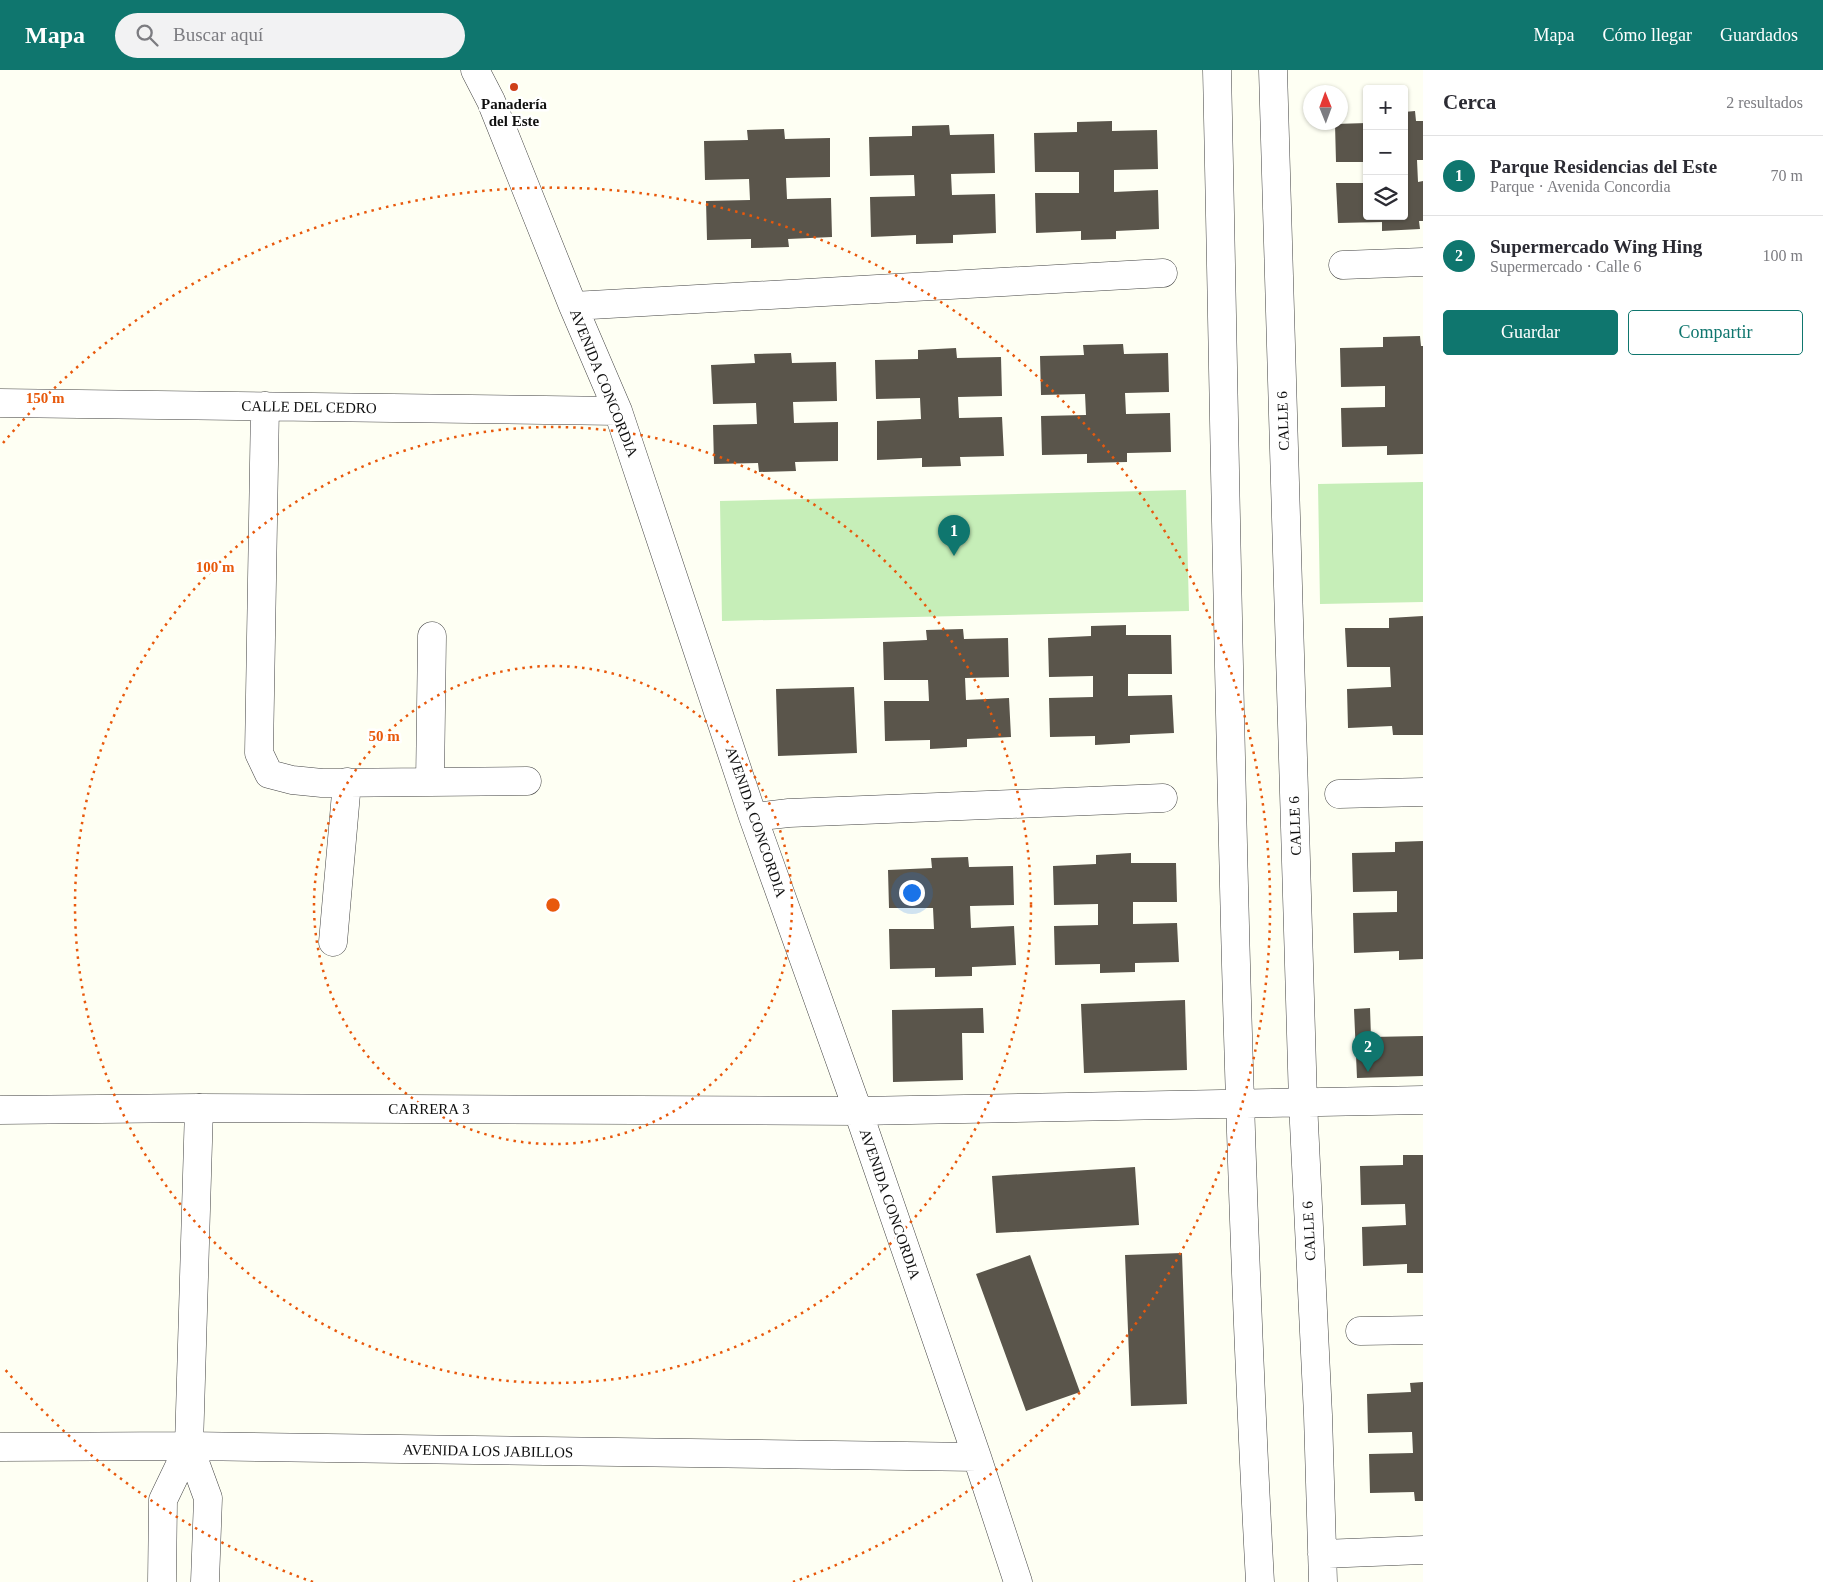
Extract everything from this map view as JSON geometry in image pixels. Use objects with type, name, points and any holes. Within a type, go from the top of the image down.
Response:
[{"type":"street","name":"AVENIDA CONCORDIA","points":[[475,70],[491,101],[573,306],[618,411],[753,817],[858,1111],[1018,1582]]},
{"type":"street","points":[[1217,70],[1240,1104],[1260,1582]]},
{"type":"street","name":"CALLE 6","points":[[1273,70],[1303,1102],[1318,1415],[1323,1582]]},
{"type":"street","points":[[1343,265],[1423,262]]},
{"type":"street","points":[[573,306],[1163,273]]},
{"type":"street","name":"CALLE DEL CEDRO","points":[[0,403],[618,411]]},
{"type":"street","points":[[265,406],[259,753],[269,774],[292,780],[314,782],[527,781]]},
{"type":"street","points":[[430,782],[432,636]]},
{"type":"street","points":[[333,942],[347,782]]},
{"type":"street","points":[[1339,794],[1423,792]]},
{"type":"street","points":[[753,817],[790,813],[1163,798]]},
{"type":"street","name":"CARRERA 3","points":[[0,1110],[199,1108],[858,1111],[1423,1100]]},
{"type":"street","points":[[199,1108],[189,1446],[208,1498],[205,1582]]},
{"type":"street","points":[[1360,1331],[1423,1330]]},
{"type":"street","points":[[162,1582],[163,1500],[189,1446]]},
{"type":"street","name":"AVENIDA LOS JABILLOS","points":[[0,1447],[189,1446],[977,1457]]},
{"type":"street","points":[[1322,1554],[1423,1550]]},
{"type":"green space","points":[[1423,482],[1423,602],[1320,604],[1318,484]]},
{"type":"green space","points":[[1186,490],[1189,611],[722,621],[720,501]]},
{"type":"building","points":[[1415,111],[1416,121],[1423,121],[1423,160],[1417,160],[1418,182],[1423,181],[1423,221],[1419,221],[1420,229],[1382,231],[1382,222],[1338,223],[1336,183],[1363,183],[1363,220],[1408,220],[1408,112]]},
{"type":"building","points":[[1112,121],[1112,131],[1157,130],[1158,169],[1114,170],[1114,192],[1158,190],[1159,229],[1116,231],[1116,239],[1081,240],[1081,231],[1036,233],[1035,193],[1079,193],[1079,172],[1035,172],[1034,133],[1077,132],[1077,122]]},
{"type":"building","points":[[1363,123],[1363,162],[1336,162],[1335,130],[1348,130],[1348,124]]},
{"type":"building","points":[[949,125],[950,135],[994,134],[995,173],[951,174],[952,195],[995,194],[996,233],[953,235],[953,243],[916,244],[916,235],[871,237],[870,197],[915,196],[914,175],[870,176],[869,137],[912,136],[912,126]]},
{"type":"building","points":[[784,129],[785,139],[830,138],[830,177],[786,178],[787,199],[831,198],[832,237],[788,239],[789,247],[751,248],[751,239],[707,240],[706,201],[750,200],[749,179],[705,180],[704,141],[748,140],[747,130]]},
{"type":"building","points":[[1420,336],[1421,346],[1423,346],[1423,454],[1387,455],[1387,446],[1342,447],[1341,408],[1385,407],[1385,386],[1341,387],[1340,348],[1383,347],[1383,337]]},
{"type":"building","points":[[1123,344],[1124,354],[1168,353],[1169,392],[1125,393],[1126,414],[1170,413],[1171,452],[1127,453],[1127,462],[1087,463],[1087,454],[1042,455],[1041,416],[1086,415],[1085,394],[1041,395],[1040,356],[1084,355],[1083,345]]},
{"type":"building","points":[[956,348],[957,358],[1001,357],[1002,396],[958,397],[959,418],[1002,417],[1004,456],[960,457],[961,466],[922,467],[922,458],[877,460],[877,421],[921,419],[920,398],[876,399],[875,360],[918,359],[918,350]]},
{"type":"building","points":[[791,353],[792,363],[836,362],[837,401],[793,402],[794,423],[838,422],[838,461],[795,462],[796,471],[759,472],[758,463],[714,464],[713,425],[757,424],[756,403],[713,404],[711,365],[755,363],[754,354]]},
{"type":"building","points":[[1423,616],[1423,735],[1393,735],[1392,726],[1348,728],[1347,689],[1391,687],[1390,667],[1347,667],[1345,628],[1389,628],[1389,618]]},
{"type":"building","points":[[1126,625],[1126,635],[1171,635],[1172,674],[1128,674],[1128,696],[1172,695],[1174,733],[1130,735],[1130,743],[1095,745],[1095,736],[1050,737],[1049,698],[1093,697],[1093,676],[1049,677],[1048,638],[1091,636],[1091,626]]},
{"type":"building","points":[[963,629],[964,639],[1008,638],[1009,677],[965,678],[966,700],[1009,698],[1011,737],[967,739],[967,747],[930,749],[930,740],[885,741],[884,701],[929,701],[928,680],[884,680],[883,642],[927,640],[926,630]]},
{"type":"building","points":[[854,687],[857,753],[778,756],[776,689]]},
{"type":"building","points":[[1423,841],[1423,959],[1399,960],[1399,951],[1354,953],[1353,913],[1397,912],[1397,891],[1353,892],[1352,853],[1395,852],[1395,842]]},
{"type":"building","points":[[1131,853],[1131,863],[1176,863],[1177,902],[1133,902],[1133,924],[1177,923],[1179,962],[1135,963],[1135,972],[1100,973],[1100,964],[1055,965],[1054,926],[1098,925],[1098,904],[1054,905],[1053,866],[1096,864],[1096,855]]},
{"type":"building","points":[[968,857],[969,867],[1013,866],[1014,905],[970,906],[971,928],[1014,926],[1016,965],[972,967],[972,976],[935,977],[935,968],[890,969],[889,929],[934,929],[933,908],[889,908],[888,870],[932,868],[931,858]]},
{"type":"building","points":[[1185,1000],[1187,1070],[1084,1073],[1081,1004]]},
{"type":"building","points":[[983,1008],[984,1033],[962,1033],[963,1080],[893,1082],[892,1010]]},
{"type":"building","points":[[1370,1008],[1371,1037],[1423,1036],[1423,1076],[1357,1078],[1354,1009]]},
{"type":"building","points":[[1403,1155],[1423,1155],[1423,1273],[1407,1273],[1407,1264],[1363,1266],[1362,1227],[1406,1225],[1405,1204],[1361,1205],[1360,1166],[1403,1165]]},
{"type":"building","points":[[1135,1167],[1139,1225],[996,1233],[992,1176]]},
{"type":"building","points":[[1182,1253],[1187,1404],[1131,1406],[1125,1255]]},
{"type":"building","points":[[1030,1255],[1080,1392],[1026,1411],[976,1274]]},
{"type":"building","points":[[1423,1382],[1423,1501],[1415,1501],[1414,1492],[1370,1493],[1369,1454],[1413,1453],[1412,1432],[1368,1433],[1367,1394],[1411,1392],[1410,1383]]},
{"type":"place","name":"Panadería del Este","points":[[514,87]]},
{"type":"place","name":"Parque Residencias del Este","points":[[954,556]]},
{"type":"place","name":"Supermercado Wing Hing","points":[[1368,1072]]}]
